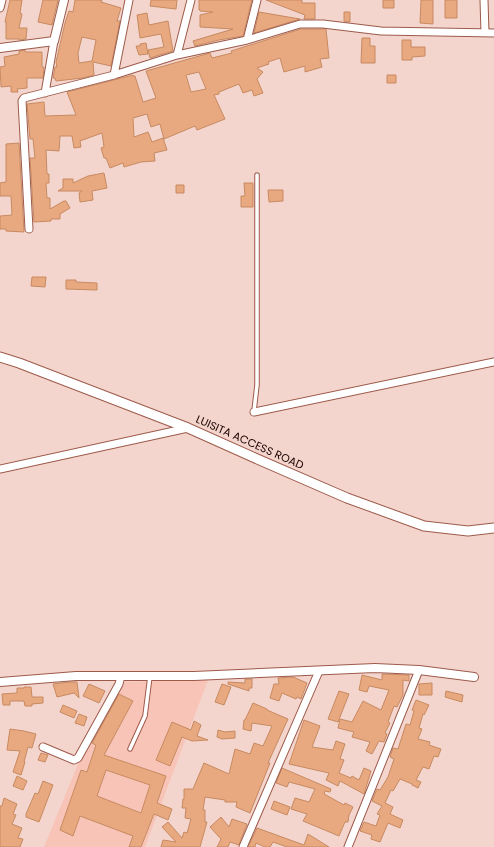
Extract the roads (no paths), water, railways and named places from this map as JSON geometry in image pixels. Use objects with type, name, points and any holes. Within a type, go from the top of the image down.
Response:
[{"type":"main road","name":"LUISITA ACCESS ROAD","points":[[0,357],[188,428],[347,498],[424,526],[468,531],[494,528]]},
{"type":"street","points":[[0,8],[2,0]]},
{"type":"street","points":[[45,93],[54,41],[64,0]]},
{"type":"street","points":[[114,75],[129,0]]},
{"type":"street","points":[[177,55],[191,0]]},
{"type":"street","points":[[248,40],[257,0]]},
{"type":"street","points":[[484,0],[485,33]]},
{"type":"street","points":[[29,229],[22,101],[24,98],[114,75],[177,55],[248,40],[300,24],[323,24],[380,31],[494,33]]},
{"type":"street","points":[[0,48],[54,41]]},
{"type":"street","points":[[254,412],[494,362]]},
{"type":"street","points":[[0,469],[188,428]]},
{"type":"street","points":[[0,682],[76,676],[213,676],[375,668],[419,670],[474,677]]},
{"type":"street","points":[[348,847],[419,670]]},
{"type":"street","points":[[243,847],[319,671]]},
{"type":"street","points":[[43,747],[74,760],[78,758],[118,687],[121,676]]},
{"type":"lane","points":[[254,412],[257,385],[257,175]]},
{"type":"lane","points":[[130,749],[145,716],[150,676]]}]
